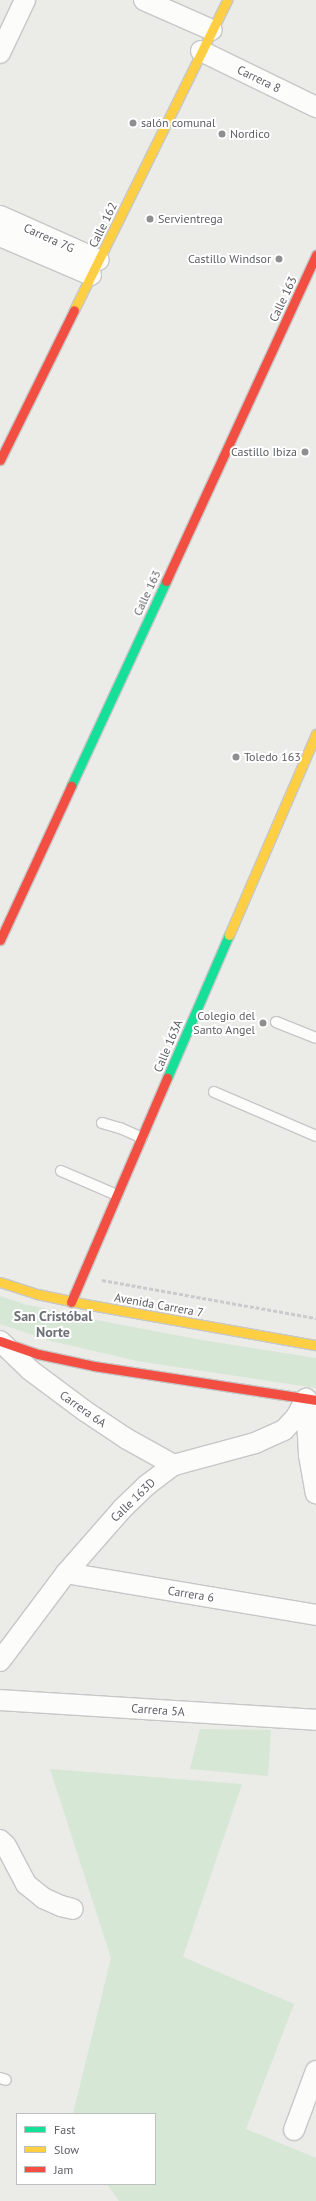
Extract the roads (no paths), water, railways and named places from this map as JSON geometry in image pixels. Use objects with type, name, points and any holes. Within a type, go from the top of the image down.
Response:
[{"type":"street","points":[[0,53],[25,0]]},
{"type":"street","points":[[144,0],[212,30]]},
{"type":"street","name":"Calle 162","points":[[0,460],[227,0]]},
{"type":"street","name":"Carrera 8","points":[[202,51],[316,107]]},
{"type":"street","name":"Carrera 7G","points":[[0,216],[95,268]]},
{"type":"street","name":"Carrera 7G","points":[[0,236],[95,268]]},
{"type":"street","name":"Calle 163","points":[[0,940],[316,255]]},
{"type":"street","name":"Calle 163A","points":[[71,1302],[316,737]]},
{"type":"street","points":[[0,924],[9,920]]},
{"type":"street","name":"Avenida Carrera 7","points":[[0,1282],[37,1294],[71,1302],[316,1345]]},
{"type":"street","points":[[0,1341],[38,1354],[94,1366],[311,1399],[308,1448],[316,1493]]},
{"type":"street","name":"Carrera 6A","points":[[0,1341],[30,1370],[85,1411],[127,1439],[174,1465]]},
{"type":"street","name":"Calle 163D","points":[[0,1660],[66,1573],[122,1509],[147,1485],[174,1465],[254,1442],[284,1430],[311,1399]]},
{"type":"street","name":"Carrera 6","points":[[66,1573],[316,1615]]},
{"type":"street","name":"Carrera 5A","points":[[0,1700],[316,1720]]},
{"type":"street","points":[[0,1840],[6,1846],[26,1884],[43,1898],[73,1909]]},
{"type":"street","points":[[294,2130],[316,2071]]},
{"type":"lane","points":[[276,1022],[316,1038]]},
{"type":"lane","points":[[214,1092],[316,1136]]},
{"type":"lane","points":[[102,1123],[120,1128],[142,1138]]},
{"type":"lane","points":[[61,1171],[117,1195]]},
{"type":"place","name":"salón comunal","points":[[133,123]]},
{"type":"place","name":"Nordico","points":[[222,134]]},
{"type":"place","name":"Servientrega","points":[[150,219]]},
{"type":"place","name":"Castillo Windsor","points":[[279,259]]},
{"type":"place","name":"Castillo Ibiza","points":[[305,452]]},
{"type":"place","name":"Toledo 163","points":[[236,757]]},
{"type":"place","name":"Colegio del Santo Angel","points":[[263,1023]]},
{"type":"district","name":"San Cristóbal Norte","points":[[53,1324]]}]
